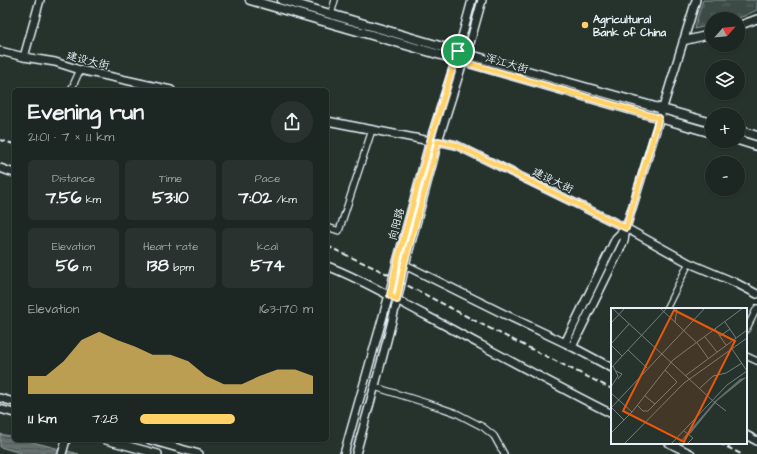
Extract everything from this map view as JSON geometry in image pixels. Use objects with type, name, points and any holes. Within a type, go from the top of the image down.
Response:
[{"type":"main road","points":[[24,57],[40,0]]},
{"type":"main road","name":"浑江大街","points":[[250,0],[459,57],[467,54],[705,121]]},
{"type":"main road","name":"浑江大街","points":[[282,0],[331,14],[459,57],[705,131]]},
{"type":"main road","name":"向阳路","points":[[344,454],[390,295],[433,161],[472,0]]},
{"type":"main road","points":[[467,54],[482,0]]},
{"type":"main road","points":[[572,347],[624,241],[626,228],[696,0]]},
{"type":"main road","points":[[745,23],[757,19]]},
{"type":"main road","points":[[683,41],[705,36]]},
{"type":"main road","name":"建设大街","points":[[0,51],[55,62],[80,70],[153,88]]},
{"type":"main road","name":"向阳路","points":[[356,454],[397,300],[401,263],[430,141],[459,57]]},
{"type":"main road","name":"建设大街","points":[[329,121],[456,145],[626,228],[689,263],[734,282],[757,294]]},
{"type":"main road","points":[[745,132],[757,136]]},
{"type":"main road","points":[[745,142],[757,146]]},
{"type":"main road","points":[[0,168],[12,172]]},
{"type":"main road","points":[[565,343],[616,238],[626,228]]},
{"type":"main road","points":[[401,263],[565,343],[611,367]]},
{"type":"main road","points":[[329,267],[350,275],[390,295],[572,394],[611,414]]},
{"type":"main road","points":[[0,398],[12,401]]},
{"type":"main road","points":[[0,409],[12,412]]},
{"type":"main road","points":[[747,436],[757,441]]},
{"type":"main road","points":[[62,454],[66,442]]},
{"type":"main road","points":[[113,442],[158,454]]},
{"type":"main road","points":[[157,442],[199,454]]},
{"type":"main road","points":[[671,444],[691,454]]},
{"type":"street","points":[[331,14],[336,0]]},
{"type":"street","points":[[72,88],[80,70]]},
{"type":"street","points":[[329,228],[339,231],[372,130]]},
{"type":"street","points":[[666,308],[689,263]]},
{"type":"street","points":[[747,328],[757,308]]},
{"type":"street","points":[[747,356],[757,361]]},
{"type":"street","points":[[375,387],[456,413],[483,427],[494,436],[504,454]]},
{"type":"green space","points":[[703,0],[757,0],[757,10],[745,16],[745,12],[705,12],[705,27],[694,29]]},
{"type":"shaded area","points":[[0,434],[12,437],[12,442],[33,442],[79,454],[24,454],[0,447]]},
{"type":"railway","points":[[0,140],[12,143]]},
{"type":"railway","points":[[329,247],[394,277],[487,327],[611,389]]},
{"type":"railway","points":[[721,444],[741,454]]},
{"type":"place","name":"Agricultural Bank of China","points":[[585,25]]},
{"type":"route","points":[[458,51],[467,54],[463,62],[659,118],[626,228],[456,145],[438,141],[404,265],[397,300],[390,295],[397,262],[430,141],[458,51]]}]
